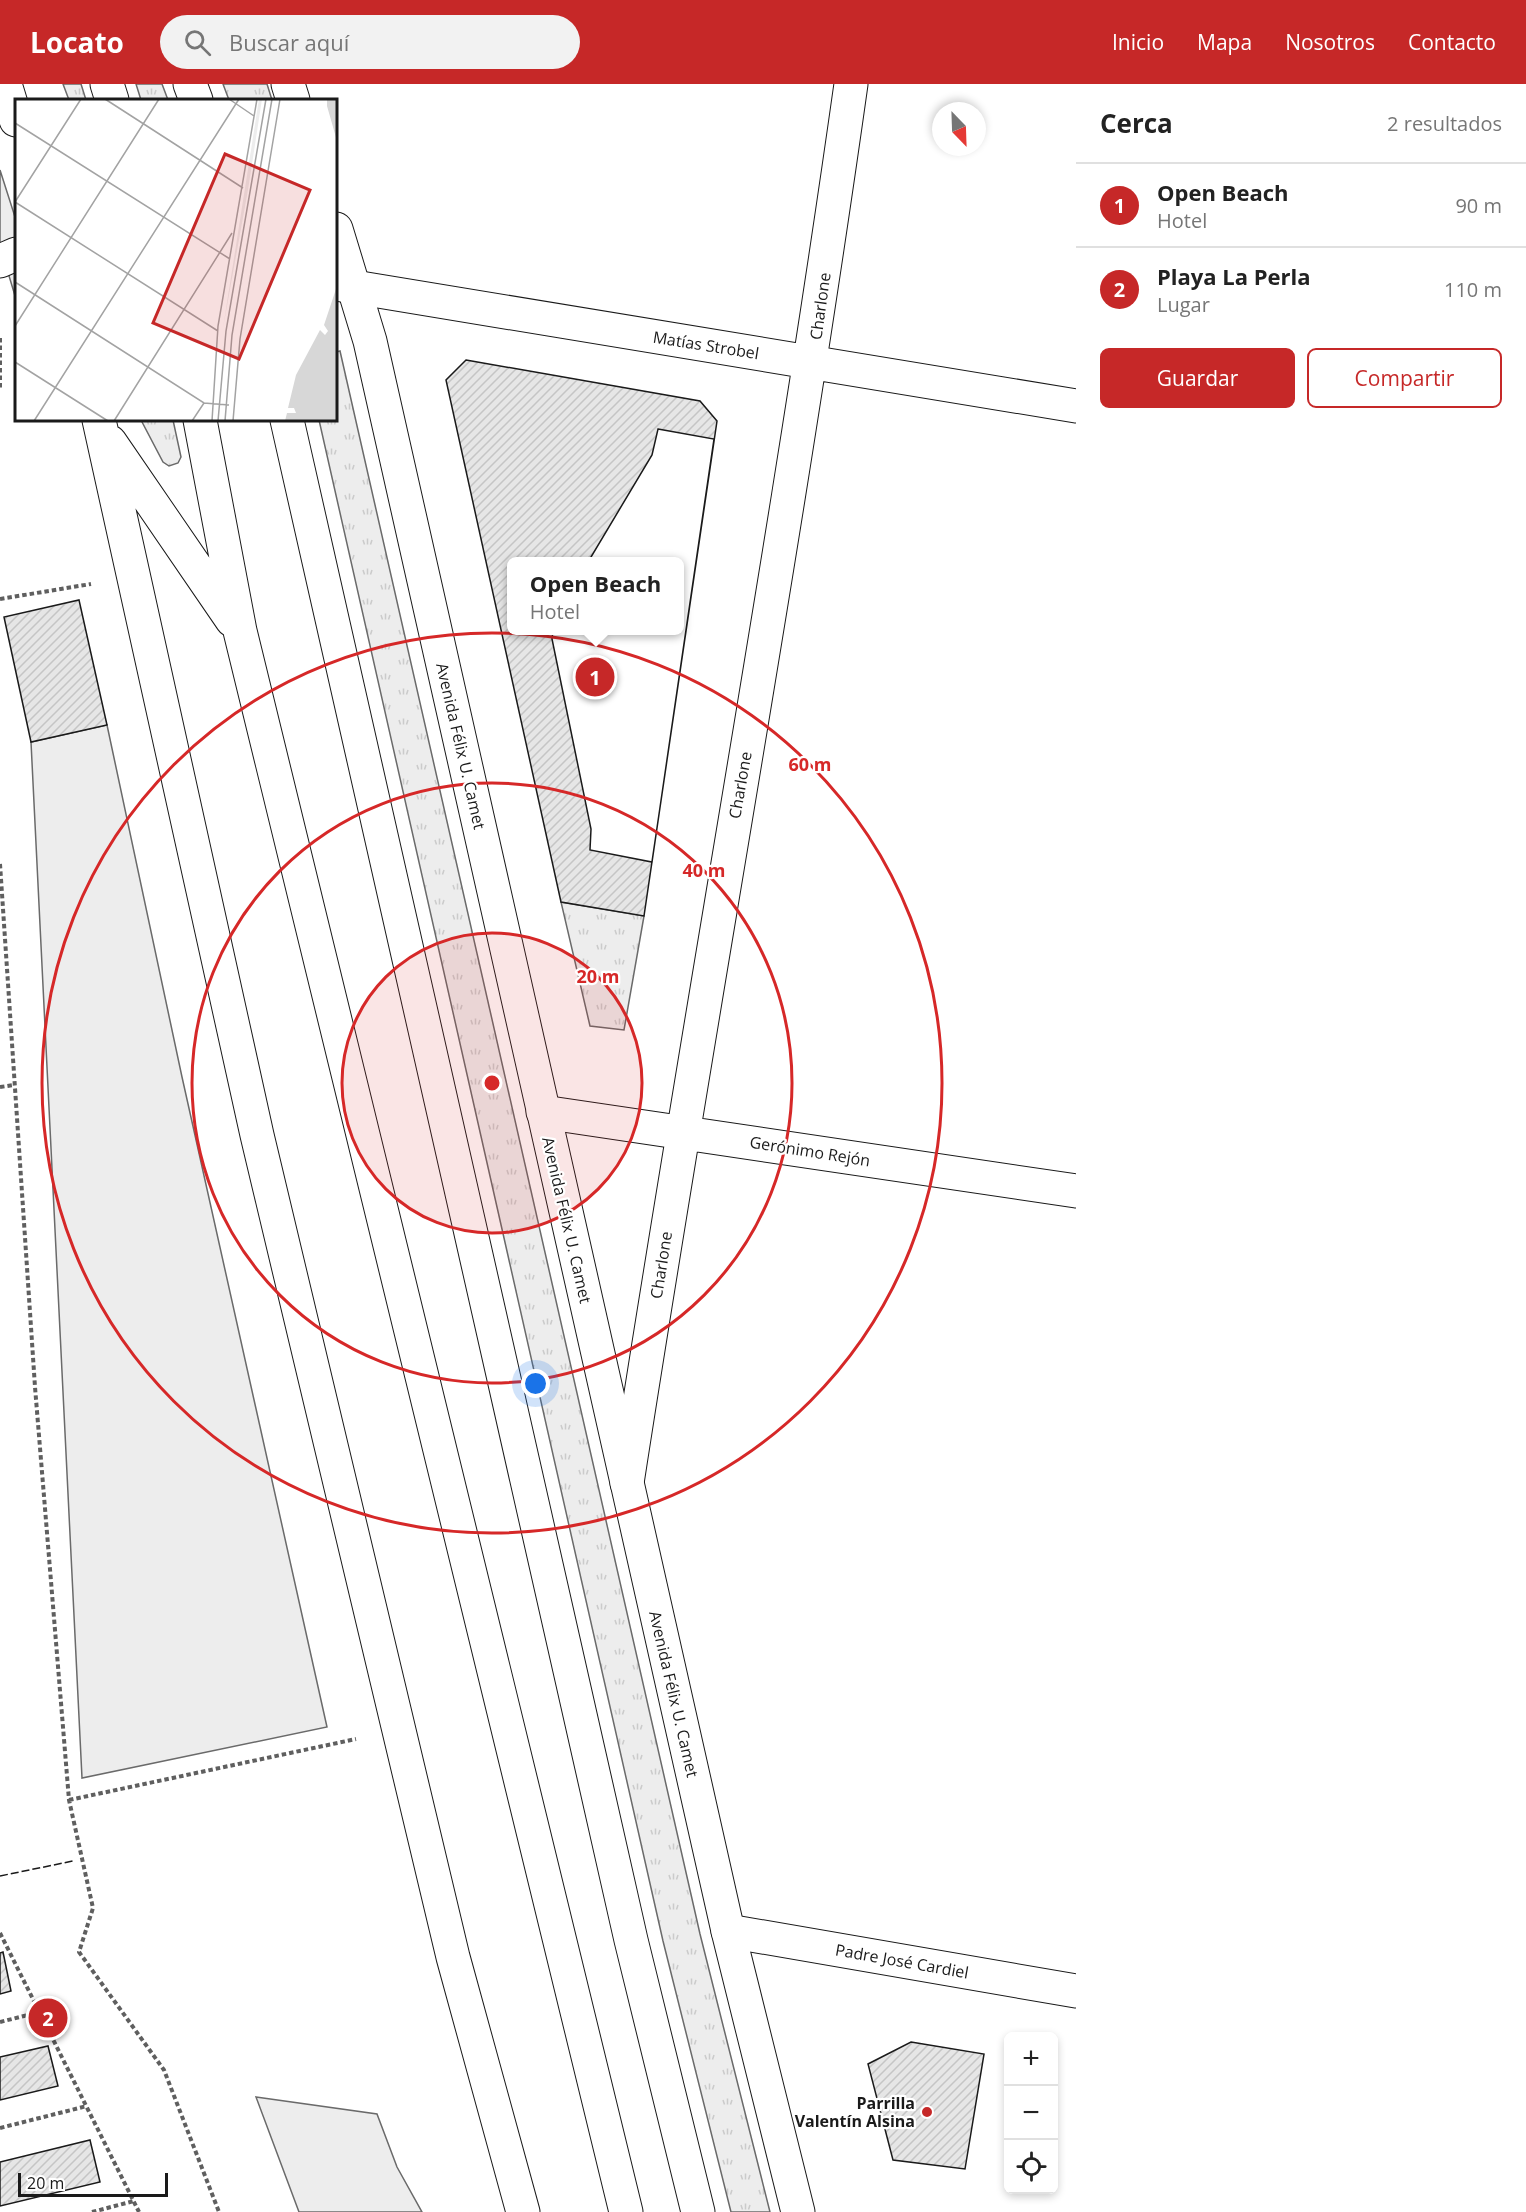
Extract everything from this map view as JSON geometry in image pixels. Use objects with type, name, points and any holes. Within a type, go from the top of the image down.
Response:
[{"type":"main road","points":[[5,84],[15,117]]},
{"type":"main road","points":[[106,84],[112,99]]},
{"type":"main road","points":[[190,84],[196,99]]},
{"type":"main road","points":[[288,84],[293,99]]},
{"type":"main road","name":"Charlone","points":[[627,1486],[682,1131],[812,362],[851,84]]},
{"type":"main road","name":"Avenida Félix U. Camet","points":[[338,240],[346,286],[370,341],[728,1931],[798,2212]]},
{"type":"main road","points":[[0,261],[15,254]]},
{"type":"main road","name":"Matías Strobel","points":[[346,286],[1076,406]]},
{"type":"main road","points":[[200,422],[240,631],[626,2212]]},
{"type":"main road","points":[[287,422],[631,1940],[698,2212]]},
{"type":"main road","points":[[100,424],[240,631]]},
{"type":"main road","points":[[100,424],[260,1146],[450,1946],[523,2212]]},
{"type":"main road","name":"Gerónimo Rejón","points":[[543,1112],[1076,1191]]},
{"type":"main road","name":"Padre José Cardiel","points":[[728,1931],[1076,1991]]},
{"type":"path","points":[[0,341],[0,389]]},
{"type":"path","points":[[0,599],[99,583]]},
{"type":"path","points":[[0,864],[14,1085],[69,1800],[93,1908],[79,1952],[164,2070],[219,2212]]},
{"type":"path","points":[[0,1087],[14,1085]]},
{"type":"path","points":[[69,1800],[358,1739]]},
{"type":"path","points":[[0,1933],[139,2212]]},
{"type":"path","points":[[0,2022],[40,2012]]},
{"type":"path","points":[[0,2128],[87,2106]]},
{"type":"path","points":[[92,2212],[134,2201]]},
{"type":"green space","points":[[63,84],[81,84],[86,99],[69,99]]},
{"type":"green space","points":[[136,84],[162,84],[168,99],[141,99]]},
{"type":"green space","points":[[223,84],[267,84],[272,99],[229,99]]},
{"type":"green space","points":[[340,351],[700,1934],[770,2212],[731,2212],[663,1941],[319,422],[338,422],[338,352]]},
{"type":"green space","points":[[142,422],[173,422],[181,457],[178,463],[169,466],[163,462]]},
{"type":"green space","points":[[561,902],[644,916],[624,1030],[590,1026]]},
{"type":"shaded area","points":[[0,170],[15,217],[15,296],[0,246]]},
{"type":"shaded area","points":[[107,725],[182,1077],[327,1727],[82,1778],[31,742]]},
{"type":"shaded area","points":[[256,2097],[377,2114],[397,2167],[422,2212],[299,2212]]},
{"type":"building","points":[[466,360],[700,401],[717,421],[644,916],[561,902],[446,380]]},
{"type":"building","points":[[658,429],[714,439],[652,862],[590,850],[591,829],[552,639],[552,635],[684,635],[684,557],[591,557],[652,455]]},
{"type":"building","points":[[79,600],[107,725],[31,742],[4,617]]},
{"type":"building","points":[[3,1952],[11,1991],[0,1994],[0,1953]]},
{"type":"building","name":"Parrilla Valentín Alsina","points":[[911,2042],[984,2054],[965,2169],[893,2160],[868,2064]]},
{"type":"building","points":[[48,2046],[58,2086],[0,2100],[0,2057]]},
{"type":"building","points":[[90,2140],[100,2182],[0,2206],[0,2162]]},
{"type":"fence","points":[[0,1876],[73,1861]]},
{"type":"place","name":"Open Beach","points":[[595,677]]},
{"type":"place","name":"Playa La Perla","points":[[48,2018]]},
{"type":"place","name":"Parrilla Valentín Alsina","points":[[927,2112]]}]
